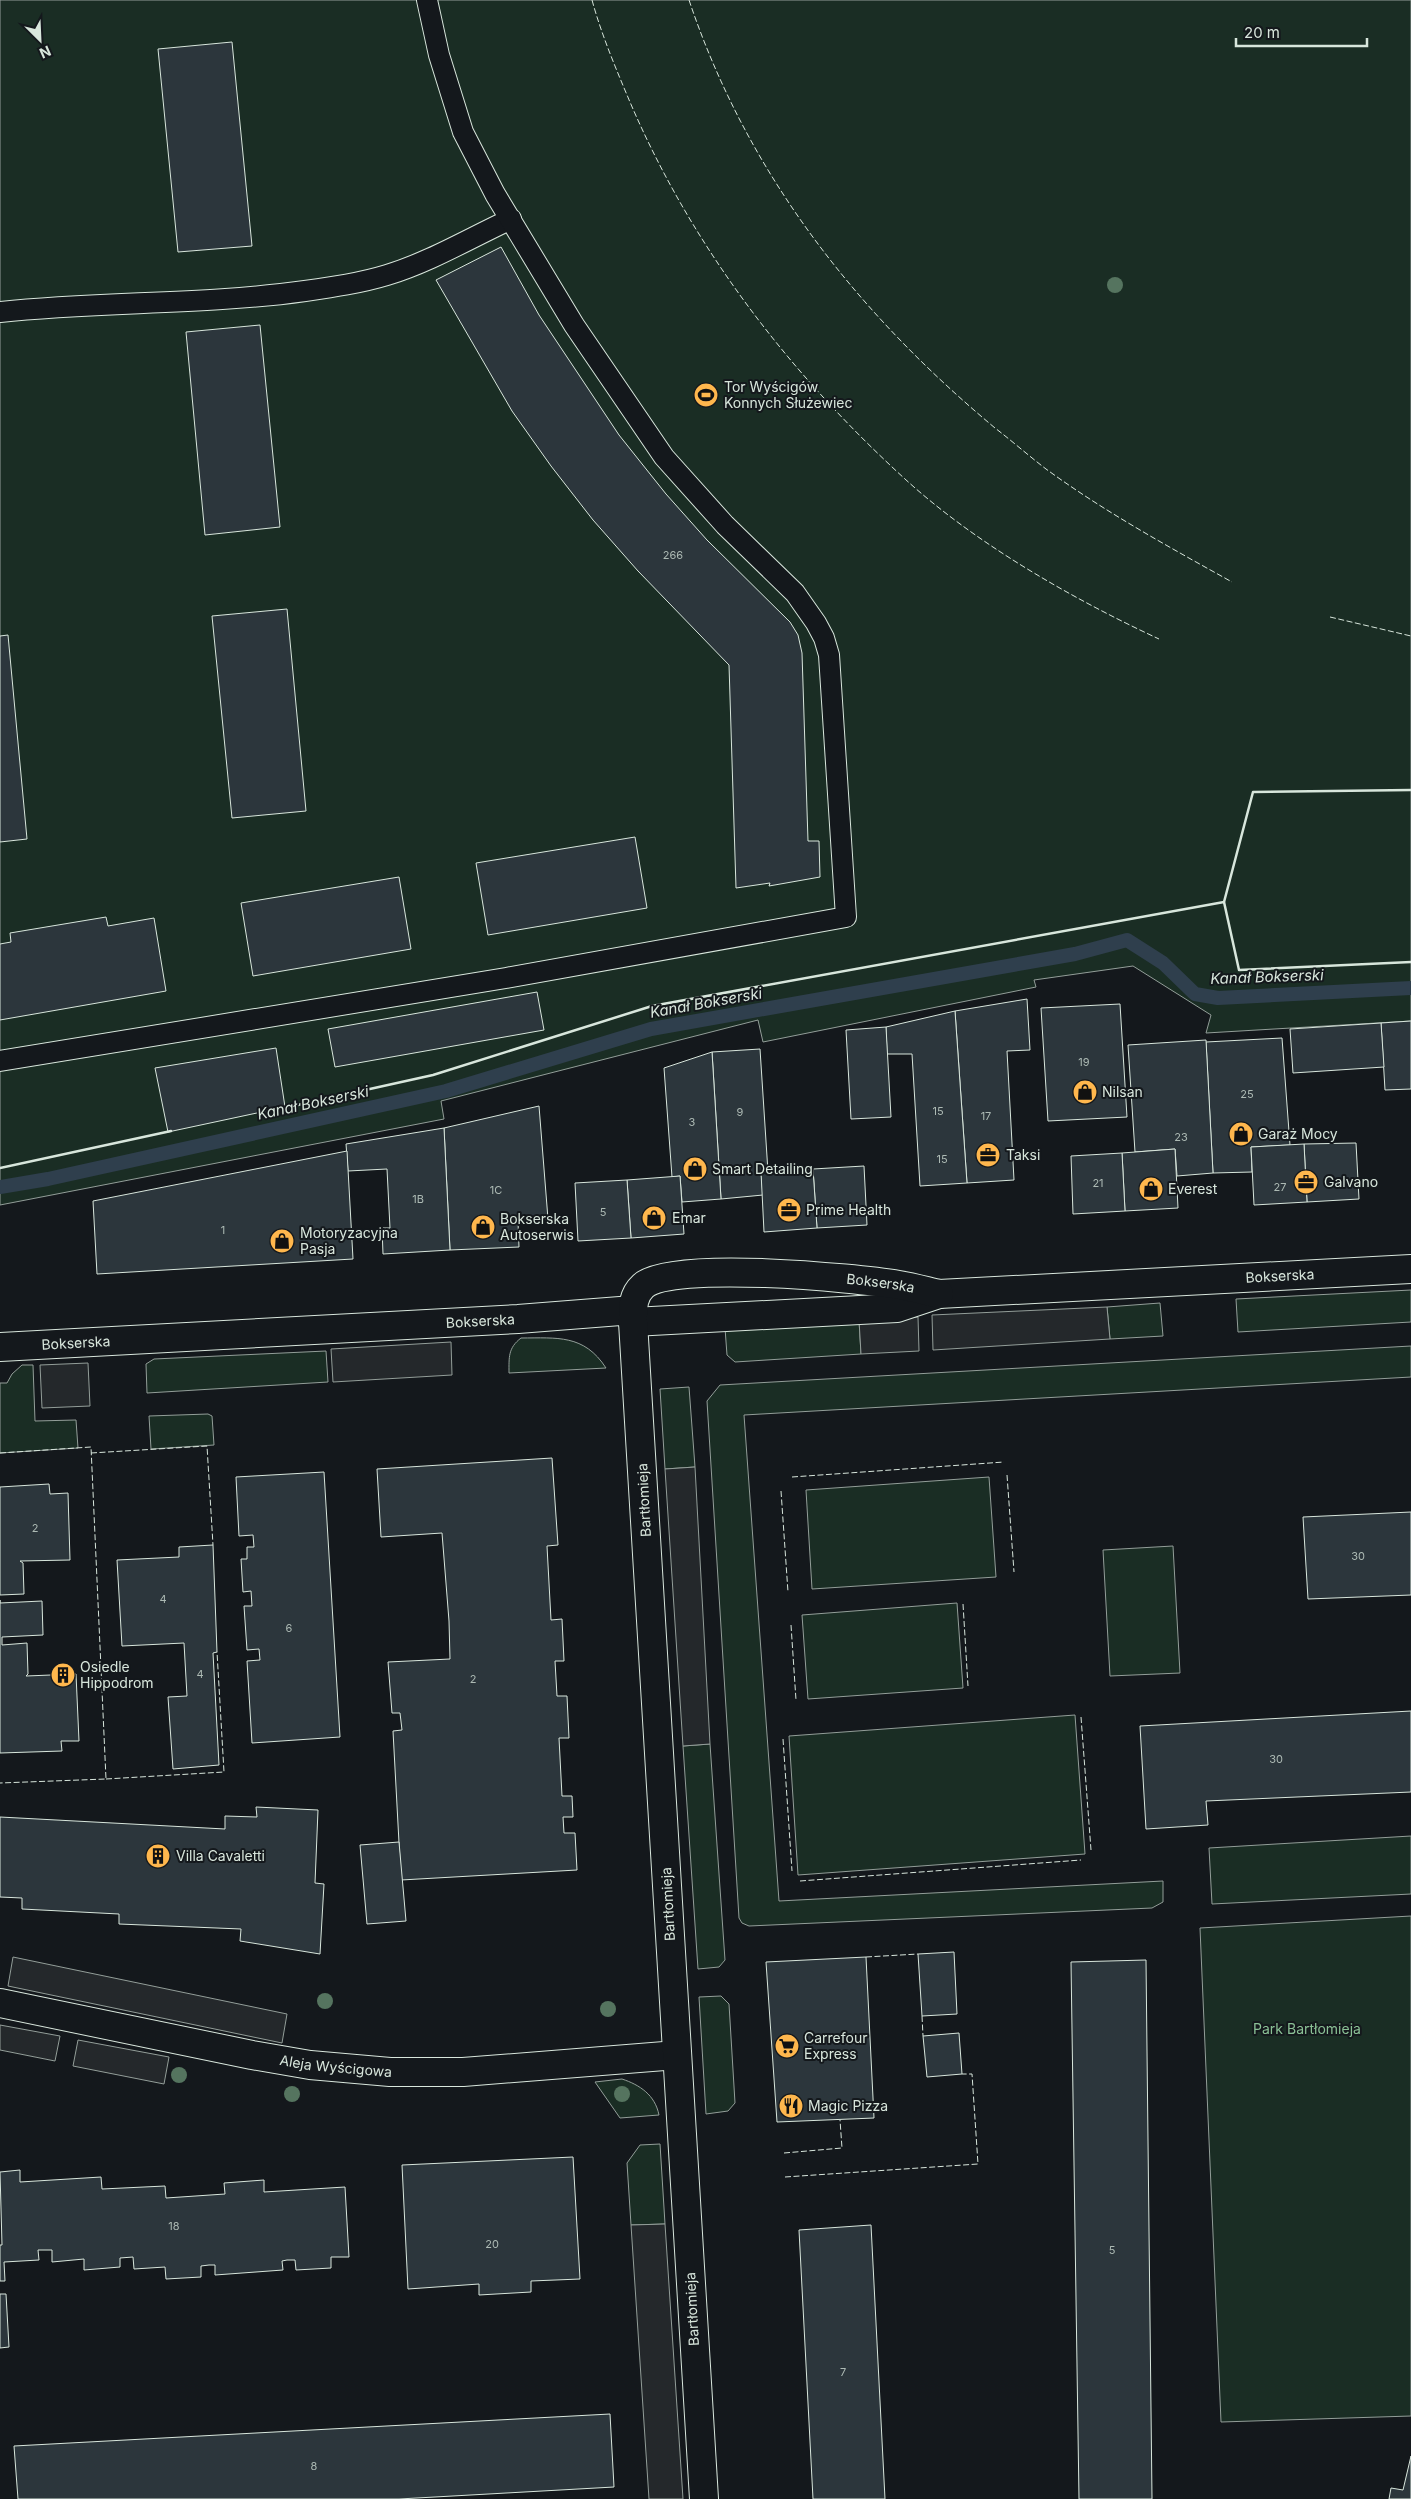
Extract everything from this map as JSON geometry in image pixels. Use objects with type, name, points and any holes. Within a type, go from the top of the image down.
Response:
[{"type":"street","name":"Bokserska","points":[[0,1347],[508,1319],[897,1308],[940,1294],[1411,1269]]},
{"type":"street","name":"Bokserska","points":[[633,1316],[636,1293],[644,1285],[669,1276],[738,1273],[858,1279],[900,1285],[940,1294]]},
{"type":"street","name":"Bartłomieja","points":[[633,1316],[704,2499]]},
{"type":"street","name":"Aleja Wyścigowa","points":[[0,2002],[252,2055],[310,2065],[390,2072],[463,2072],[677,2055]]},
{"type":"lane","points":[[0,1061],[496,980],[846,918],[829,655],[824,638],[794,593],[725,525],[664,457],[574,325],[463,132],[438,55],[426,0]]},
{"type":"lane","points":[[0,312],[143,302],[196,302],[273,296],[342,286],[387,275],[426,259],[511,218]]},
{"type":"green space","name":"Tor Wyścigów Konnych Służewiec","points":[[0,0],[1411,0],[1411,1021],[1206,1033],[1211,1015],[1133,966],[1034,980],[1036,987],[763,1042],[758,1020],[441,1101],[444,1119],[0,1205]]},
{"type":"green space","points":[[1411,1290],[1411,1322],[1238,1332],[1236,1299]]},
{"type":"green space","points":[[1160,1303],[1163,1336],[1110,1339],[1107,1307]]},
{"type":"green space","points":[[859,1320],[861,1354],[735,1362],[727,1355],[725,1328]]},
{"type":"green space","points":[[521,1338],[569,1340],[588,1349],[598,1357],[606,1368],[509,1373],[511,1349]]},
{"type":"green space","points":[[1411,1346],[1411,1377],[744,1415],[779,1901],[1163,1881],[1163,1902],[1152,1908],[749,1926],[742,1923],[739,1918],[707,1401],[720,1385]]},
{"type":"green space","points":[[326,1351],[328,1382],[147,1393],[146,1364],[154,1359]]},
{"type":"green space","points":[[22,1365],[33,1365],[35,1421],[76,1420],[78,1448],[0,1453],[0,1383],[7,1383],[12,1374]]},
{"type":"green space","points":[[689,1387],[695,1467],[665,1469],[660,1389]]},
{"type":"green space","points":[[208,1414],[212,1416],[214,1445],[151,1449],[149,1416]]},
{"type":"green space","points":[[989,1477],[996,1577],[812,1589],[806,1490]]},
{"type":"green space","points":[[1173,1546],[1180,1673],[1110,1676],[1103,1550]]},
{"type":"green space","points":[[957,1603],[963,1688],[808,1699],[802,1615]]},
{"type":"green space","points":[[1075,1715],[1085,1854],[798,1875],[789,1736]]},
{"type":"green space","points":[[710,1744],[725,1960],[719,1967],[698,1969],[683,1746]]},
{"type":"green space","points":[[1411,1836],[1411,1894],[1212,1904],[1209,1848]]},
{"type":"green space","name":"Park Bartłomieja","points":[[1411,1916],[1411,2416],[1221,2422],[1200,1928]]},
{"type":"green space","points":[[721,1996],[729,2004],[735,2103],[728,2111],[706,2114],[699,1997]]},
{"type":"green space","points":[[622,2079],[635,2084],[646,2092],[654,2102],[659,2115],[620,2118],[595,2082]]},
{"type":"green space","points":[[660,2144],[665,2224],[631,2225],[627,2163],[640,2145]]},
{"type":"shaded area","points":[[1107,1307],[1110,1339],[933,1350],[932,1315]]},
{"type":"shaded area","points":[[918,1317],[919,1351],[861,1354],[859,1320]]},
{"type":"shaded area","points":[[451,1342],[452,1375],[333,1382],[331,1349]]},
{"type":"shaded area","points":[[88,1363],[90,1406],[42,1408],[40,1365]]},
{"type":"shaded area","points":[[695,1467],[710,1744],[683,1746],[665,1469]]},
{"type":"shaded area","points":[[13,1957],[287,2014],[282,2043],[8,1986]]},
{"type":"shaded area","points":[[0,2025],[60,2036],[55,2061],[0,2050]]},
{"type":"shaded area","points":[[78,2040],[169,2057],[164,2084],[73,2066]]},
{"type":"shaded area","points":[[665,2224],[683,2499],[649,2499],[631,2225]]},
{"type":"building","points":[[232,42],[252,246],[178,252],[158,49]]},
{"type":"building","points":[[501,247],[539,315],[619,435],[666,494],[707,540],[790,622],[798,635],[802,653],[808,841],[819,841],[820,877],[769,886],[770,883],[736,888],[729,665],[638,571],[593,520],[551,466],[512,411],[436,280]]},
{"type":"building","points":[[260,325],[280,527],[205,535],[186,332]]},
{"type":"building","points":[[287,609],[306,811],[232,818],[212,616]]},
{"type":"building","points":[[8,635],[27,839],[0,842],[0,636]]},
{"type":"building","points":[[635,837],[647,908],[488,935],[476,863]]},
{"type":"building","points":[[399,877],[411,949],[253,976],[241,903]]},
{"type":"building","points":[[106,917],[108,926],[154,918],[166,991],[0,1020],[0,944],[11,942],[10,933]]},
{"type":"building","points":[[537,992],[544,1030],[335,1067],[328,1029]]},
{"type":"building","points":[[1027,999],[1030,1050],[1007,1051],[1014,1180],[967,1183],[955,1011]]},
{"type":"building","points":[[1120,1004],[1127,1117],[1048,1121],[1041,1008]]},
{"type":"building","points":[[955,1011],[967,1183],[920,1186],[912,1054],[887,1054],[886,1027]]},
{"type":"building","points":[[1411,1021],[1411,1089],[1385,1090],[1381,1023]]},
{"type":"building","points":[[1381,1023],[1384,1067],[1293,1073],[1290,1029]]},
{"type":"building","points":[[886,1027],[891,1117],[851,1119],[846,1030]]},
{"type":"building","points":[[1282,1038],[1290,1145],[1251,1147],[1252,1172],[1213,1173],[1206,1042]]},
{"type":"building","points":[[1206,1040],[1213,1173],[1177,1176],[1175,1149],[1135,1152],[1128,1045]]},
{"type":"building","points":[[276,1048],[285,1107],[168,1132],[155,1068]]},
{"type":"building","points":[[760,1049],[768,1172],[761,1172],[763,1195],[721,1199],[712,1052]]},
{"type":"building","points":[[712,1052],[721,1199],[682,1202],[680,1176],[672,1177],[664,1068]]},
{"type":"building","points":[[539,1106],[548,1219],[518,1222],[519,1247],[450,1250],[444,1128]]},
{"type":"building","points":[[444,1128],[450,1250],[383,1254],[382,1228],[390,1228],[387,1169],[348,1171],[346,1144]]},
{"type":"building","points":[[1356,1143],[1359,1199],[1307,1202],[1304,1144]]},
{"type":"building","points":[[1304,1144],[1307,1202],[1254,1205],[1251,1147]]},
{"type":"building","points":[[1175,1149],[1178,1208],[1125,1211],[1122,1153]]},
{"type":"building","points":[[347,1151],[353,1259],[97,1274],[93,1201]]},
{"type":"building","points":[[1122,1153],[1125,1211],[1073,1214],[1071,1156]]},
{"type":"building","points":[[864,1166],[867,1225],[817,1228],[813,1169]]},
{"type":"building","points":[[813,1169],[817,1228],[764,1232],[761,1172]]},
{"type":"building","points":[[680,1176],[684,1234],[631,1238],[627,1180]]},
{"type":"building","points":[[627,1180],[631,1238],[578,1241],[575,1183]]},
{"type":"building","points":[[552,1458],[558,1545],[547,1546],[551,1620],[562,1619],[564,1661],[555,1661],[557,1696],[567,1696],[569,1738],[559,1738],[562,1796],[572,1796],[573,1817],[563,1817],[564,1833],[575,1833],[577,1870],[401,1880],[393,1731],[402,1730],[400,1713],[392,1713],[388,1662],[450,1659],[449,1621],[442,1533],[381,1537],[377,1469]]},
{"type":"building","points":[[324,1472],[340,1737],[252,1743],[247,1661],[260,1660],[259,1649],[247,1650],[244,1606],[252,1606],[251,1591],[243,1592],[241,1559],[247,1559],[247,1547],[254,1547],[253,1535],[239,1536],[236,1477]]},
{"type":"building","points":[[49,1484],[50,1494],[68,1493],[70,1560],[20,1561],[23,1563],[24,1594],[0,1595],[0,1487]]},
{"type":"building","points":[[1411,1512],[1411,1595],[1308,1599],[1303,1517]]},
{"type":"building","points":[[213,1545],[217,1652],[213,1653],[219,1765],[173,1769],[168,1697],[187,1696],[184,1643],[122,1646],[117,1560],[179,1557],[179,1547]]},
{"type":"building","name":"Osiedle Hippodrom","points":[[42,1601],[43,1635],[2,1637],[2,1645],[27,1643],[28,1674],[26,1676],[76,1674],[79,1741],[61,1741],[62,1751],[0,1753],[0,1603]]},
{"type":"building","points":[[1411,1711],[1411,1792],[1206,1801],[1208,1825],[1146,1829],[1140,1726]]},
{"type":"building","name":"Villa Cavaletti","points":[[256,1807],[318,1810],[315,1883],[324,1884],[320,1954],[240,1941],[241,1929],[119,1924],[119,1914],[22,1909],[22,1898],[0,1897],[0,1817],[225,1829],[225,1816],[257,1817]]},
{"type":"building","points":[[399,1842],[406,1921],[367,1924],[360,1845]]},
{"type":"building","points":[[954,1952],[957,2014],[922,2016],[918,1954]]},
{"type":"building","points":[[866,1957],[874,2118],[777,2122],[766,1962]]},
{"type":"building","points":[[1146,1960],[1152,2499],[1079,2499],[1071,1962]]},
{"type":"building","points":[[959,2033],[962,2074],[927,2077],[923,2036]]},
{"type":"building","points":[[573,2157],[580,2279],[531,2281],[531,2292],[479,2295],[479,2284],[408,2289],[402,2165]]},
{"type":"building","points":[[20,2170],[20,2182],[101,2177],[102,2189],[165,2186],[166,2198],[225,2194],[224,2183],[264,2180],[264,2192],[345,2187],[349,2257],[331,2257],[331,2268],[296,2270],[295,2260],[287,2260],[282,2261],[283,2270],[215,2275],[215,2265],[209,2265],[201,2266],[201,2277],[166,2279],[165,2267],[134,2269],[133,2257],[120,2258],[120,2267],[84,2270],[84,2259],[52,2262],[52,2250],[38,2250],[39,2260],[4,2262],[5,2281],[0,2281],[0,2245],[2,2245],[0,2172]]},
{"type":"building","points":[[871,2225],[885,2499],[813,2499],[799,2230]]},
{"type":"building","points":[[0,2294],[6,2294],[9,2347],[0,2348]]},
{"type":"building","points":[[610,2414],[614,2487],[399,2499],[18,2499],[14,2446]]},
{"type":"building","points":[[1411,2456],[1411,2499],[1389,2499],[1391,2488],[1403,2490]]},
{"type":"waterway","name":"Kanał Bokserski","points":[[0,1187],[48,1179],[446,1091],[651,1029],[1075,954],[1127,940],[1163,963],[1195,994],[1218,998],[1411,988]]},
{"type":"fence","points":[[592,0],[627,95],[652,150],[680,202],[711,253],[745,302],[821,394],[862,438],[905,479],[963,526],[994,548],[1060,588],[1159,639]]},
{"type":"fence","points":[[689,0],[713,63],[742,124],[775,181],[812,235],[852,287],[897,337],[944,383],[995,428],[1046,469],[1114,514],[1232,582]]},
{"type":"fence","points":[[1330,617],[1411,636]]},
{"type":"fence","points":[[91,1453],[207,1446],[213,1545]]},
{"type":"fence","points":[[0,1453],[91,1447],[106,1779],[0,1783]]},
{"type":"fence","points":[[792,1477],[1004,1462]]},
{"type":"fence","points":[[1007,1475],[1014,1572]]},
{"type":"fence","points":[[781,1491],[788,1592]]},
{"type":"fence","points":[[963,1604],[968,1686]]},
{"type":"fence","points":[[791,1625],[796,1700]]},
{"type":"fence","points":[[106,1779],[224,1772],[217,1652]]},
{"type":"fence","points":[[1081,1717],[1091,1850]]},
{"type":"fence","points":[[783,1739],[792,1871]]},
{"type":"fence","points":[[800,1881],[1081,1860]]},
{"type":"fence","points":[[866,1957],[918,1954]]},
{"type":"fence","points":[[922,2016],[923,2036]]},
{"type":"fence","points":[[785,2177],[978,2164],[972,2074],[962,2074]]},
{"type":"fence","points":[[784,2153],[842,2148],[840,2120]]},
{"type":"wall","points":[[284,1108],[433,1075],[652,1006],[1224,902],[1253,792],[1411,790]]},
{"type":"wall","points":[[1224,902],[1239,970],[1411,962]]},
{"type":"wall","points":[[0,1168],[171,1131]]},
{"type":"place","name":"Tor Wyścigów Konnych Służewiec","points":[[706,395]]},
{"type":"place","name":"Nilsan","points":[[1085,1092]]},
{"type":"place","name":"Garaż Mocy","points":[[1241,1134]]},
{"type":"place","name":"Taksi","points":[[988,1155]]},
{"type":"place","name":"Smart Detailing","points":[[695,1169]]},
{"type":"place","name":"Galvano","points":[[1306,1182]]},
{"type":"place","name":"Everest","points":[[1151,1189]]},
{"type":"place","name":"Prime Health","points":[[789,1210]]},
{"type":"place","name":"Emar","points":[[654,1218]]},
{"type":"place","name":"Bokserska Autoserwis","points":[[483,1227]]},
{"type":"place","name":"Motoryzacyjna Pasja","points":[[282,1241]]},
{"type":"place","name":"Osiedle Hippodrom","points":[[63,1675]]},
{"type":"place","name":"Villa Cavaletti","points":[[158,1856]]},
{"type":"place","name":"Carrefour Express","points":[[787,2046]]},
{"type":"place","name":"Magic Pizza","points":[[791,2106]]}]
